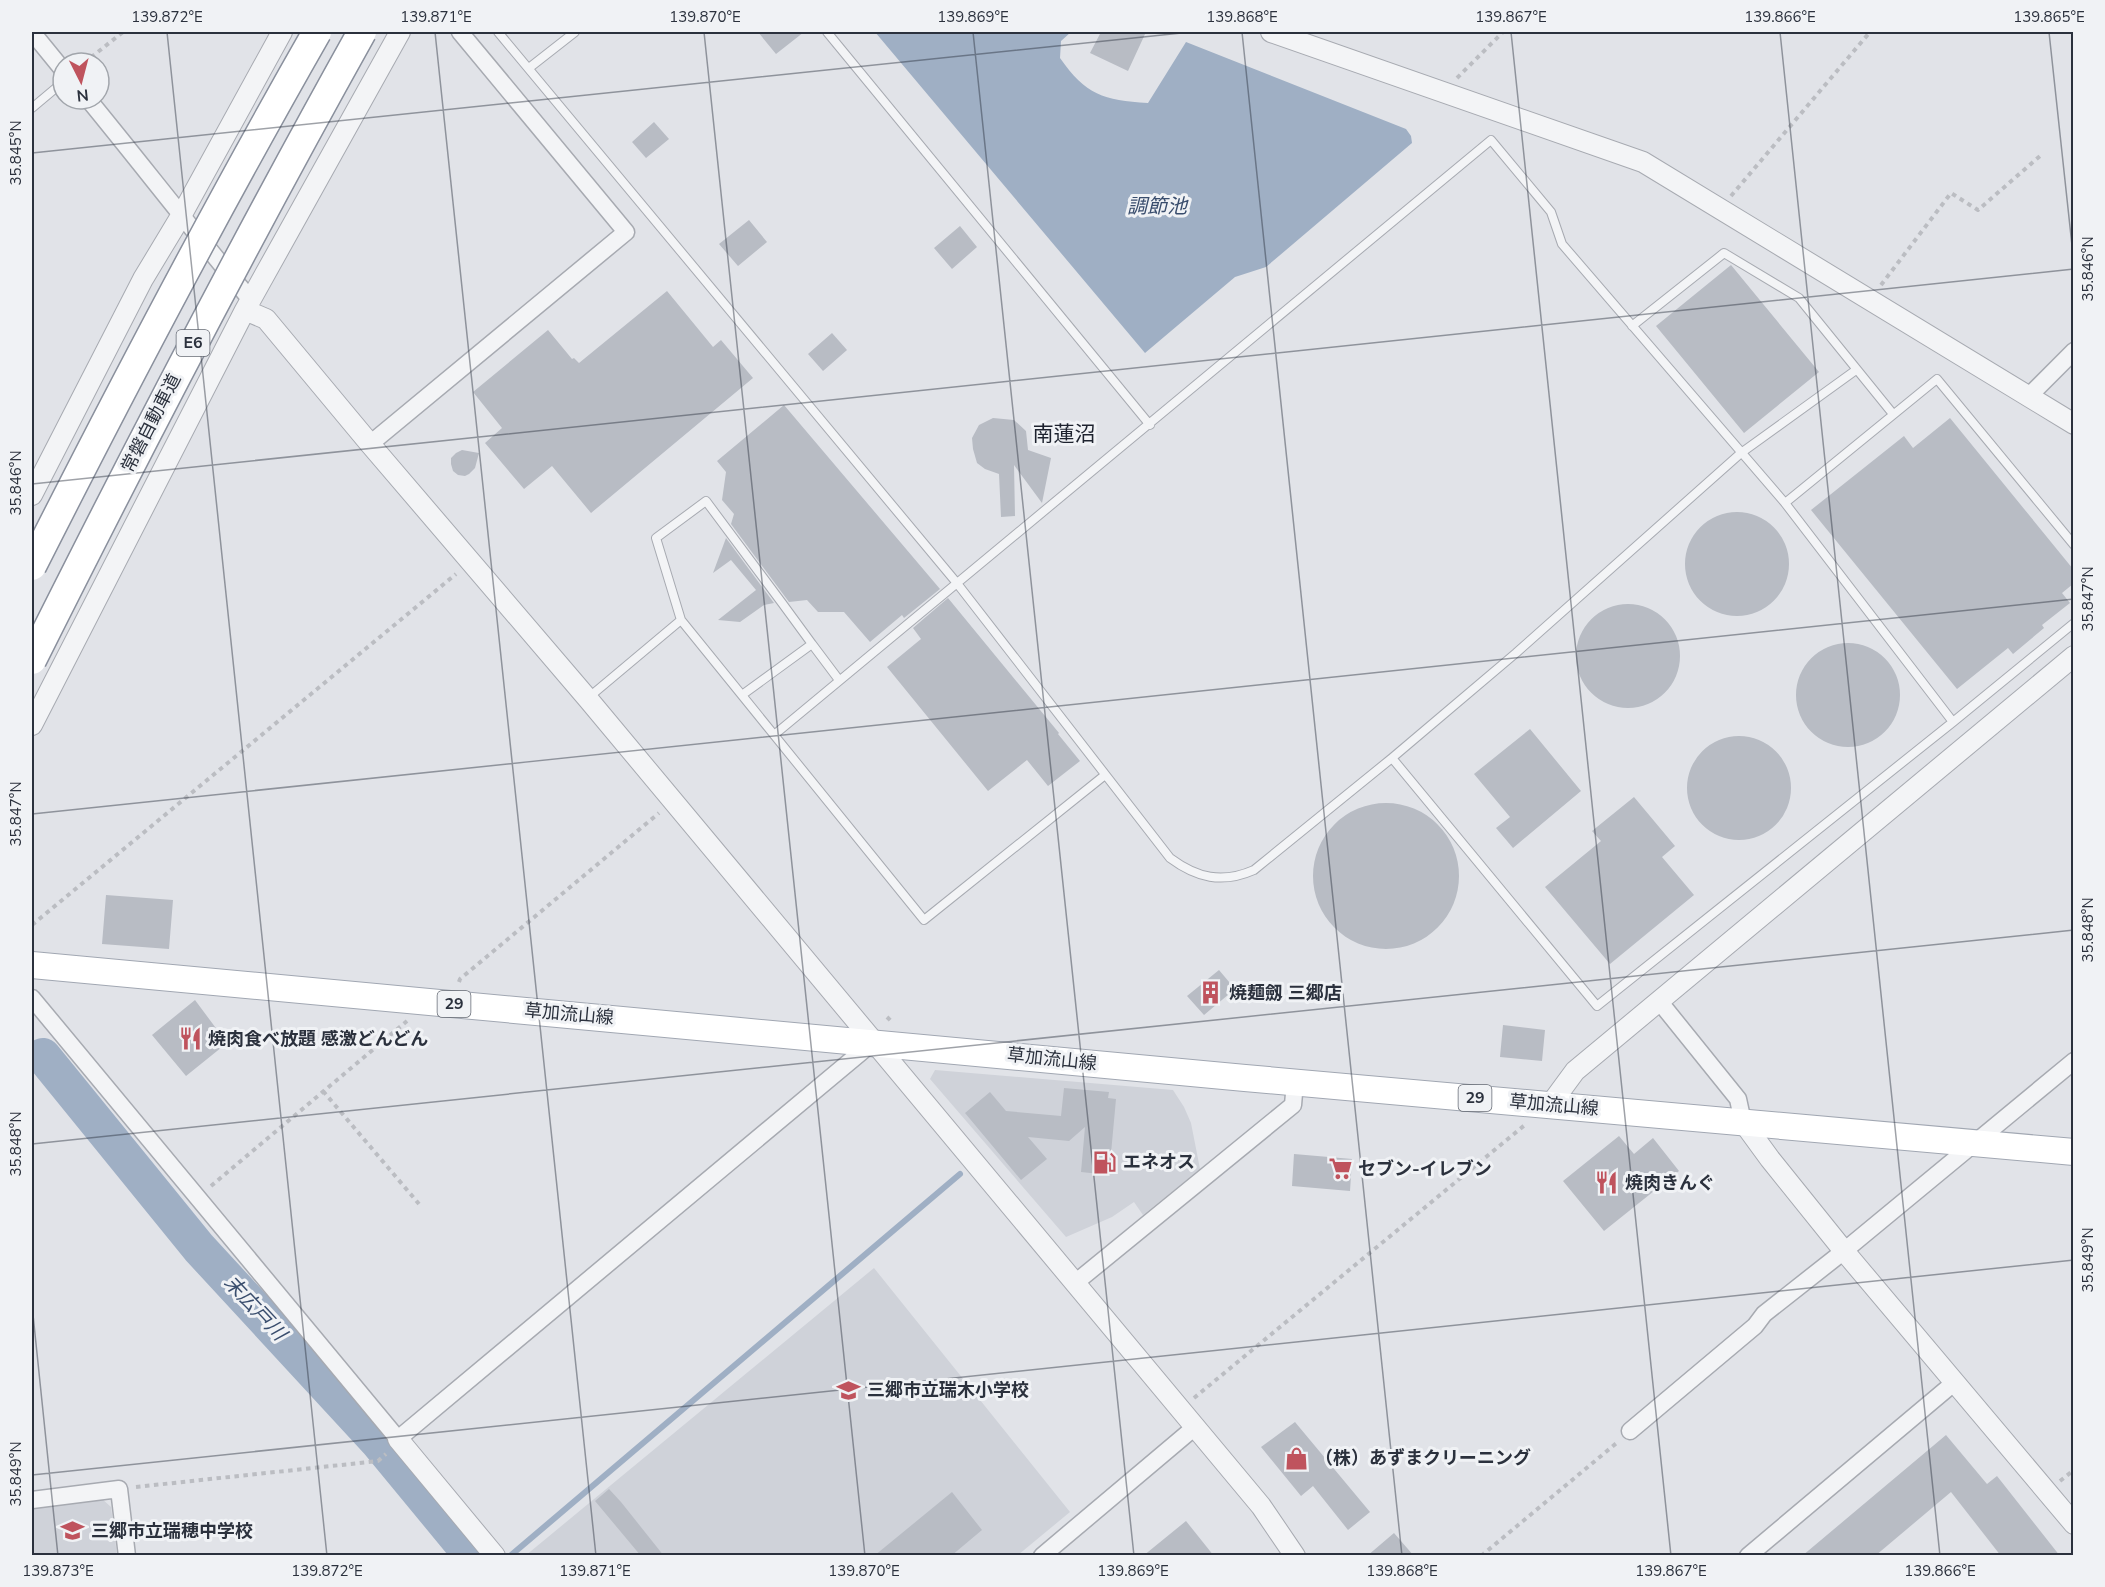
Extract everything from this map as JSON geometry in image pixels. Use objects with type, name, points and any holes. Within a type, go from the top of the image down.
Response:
[{"type":"highway","name":"E6","points":[[32,566],[121,389],[226,193],[317,32]]},
{"type":"highway","name":"常磐自動車道","points":[[32,660],[172,381],[269,199],[362,32]]},
{"type":"main road","name":"草加流山線","points":[[32,965],[874,1044],[2073,1152]]},
{"type":"street","points":[[32,32],[51,55]]},
{"type":"street","points":[[32,495],[143,279],[181,216],[282,32]]},
{"type":"street","points":[[32,725],[248,305],[400,32]]},
{"type":"street","points":[[370,444],[627,232],[460,32]]},
{"type":"street","points":[[1271,32],[1643,162],[2073,424]]},
{"type":"street","points":[[98,111],[170,199],[248,305],[266,319],[674,801],[1261,1506],[1295,1556]]},
{"type":"street","points":[[2029,396],[2073,351]]},
{"type":"street","points":[[1550,1105],[1575,1071],[2073,656]]},
{"type":"street","points":[[32,998],[495,1556]]},
{"type":"street","points":[[1659,1001],[1738,1099],[1743,1122],[1770,1159],[1844,1251],[2073,1524]]},
{"type":"street","points":[[398,1439],[874,1044]]},
{"type":"street","points":[[1630,1431],[1755,1326],[1764,1314],[1844,1251],[2073,1061]]},
{"type":"street","points":[[1075,1283],[1293,1106],[1295,1082]]},
{"type":"street","points":[[1748,1556],[1955,1382]]},
{"type":"street","points":[[1042,1556],[1195,1427]]},
{"type":"street","points":[[32,1500],[119,1489],[127,1556]]},
{"type":"lane","points":[[498,32],[956,582],[1170,858],[1188,872],[1205,876],[1239,877],[1254,870],[1516,653],[1741,453],[1856,370]]},
{"type":"lane","points":[[529,68],[575,32]]},
{"type":"lane","points":[[827,32],[1150,425]]},
{"type":"lane","points":[[32,108],[51,92]]},
{"type":"lane","points":[[774,735],[1491,140],[1551,212],[1562,244],[1785,503],[1953,722]]},
{"type":"lane","points":[[1632,326],[1724,253],[1799,298],[1893,414]]},
{"type":"lane","points":[[1785,503],[1937,379],[2073,545]]},
{"type":"lane","points":[[839,680],[706,501],[656,538],[681,620],[924,920],[1105,775]]},
{"type":"lane","points":[[588,699],[681,620]]},
{"type":"lane","points":[[1392,758],[1598,1006],[2073,623]]},
{"type":"lane","points":[[742,695],[812,644]]},
{"type":"path","points":[[100,51],[123,32]]},
{"type":"path","points":[[1444,92],[1503,32]]},
{"type":"path","points":[[1719,210],[1870,32]]},
{"type":"path","points":[[1869,301],[1951,193],[1978,210],[2040,156]]},
{"type":"path","points":[[32,925],[471,562]]},
{"type":"path","points":[[197,1197],[323,1092],[443,1002],[460,979],[674,801]]},
{"type":"path","points":[[323,1092],[419,1204]]},
{"type":"path","points":[[1179,1410],[1550,1105]]},
{"type":"path","points":[[1481,1556],[1630,1431]]},
{"type":"path","points":[[119,1489],[378,1461]]},
{"type":"shaded area","points":[[935,1070],[1173,1090],[1191,1123],[1200,1169],[1143,1215],[1134,1202],[1112,1217],[1066,1237],[930,1079]]},
{"type":"shaded area","name":"三郷市立瑞木小学校","points":[[874,1268],[1070,1512],[1018,1555],[525,1556]]},
{"type":"shaded area","name":"三郷市立瑞穂中学校","points":[[101,1498],[111,1507],[117,1555],[32,1555],[32,1507]]},
{"type":"water","name":"調節池","points":[[875,32],[1071,32],[1061,41],[1060,58],[1078,80],[1087,88],[1107,97],[1148,103],[1186,42],[1406,129],[1411,136],[1412,143],[1266,267],[1235,277],[1145,353]]},
{"type":"building","points":[[758,32],[804,32],[776,54]]},
{"type":"building","points":[[1101,32],[1146,32],[1128,71],[1090,53]]},
{"type":"building","points":[[654,122],[669,139],[646,158],[632,142]]},
{"type":"building","points":[[749,220],[767,242],[738,266],[719,244]]},
{"type":"building","points":[[960,226],[977,247],[952,269],[934,248]]},
{"type":"building","points":[[1731,265],[1819,372],[1744,433],[1656,326]]},
{"type":"building","points":[[667,291],[713,347],[721,340],[753,378],[591,513],[552,466],[524,489],[485,443],[502,428],[473,392],[548,330],[572,359],[574,358],[579,363]]},
{"type":"building","points":[[832,333],[847,350],[823,371],[808,354]]},
{"type":"building","points":[[784,405],[940,589],[904,618],[902,615],[870,642],[844,612],[818,612],[807,600],[789,602],[731,524],[734,514],[722,500],[726,472],[717,461]]},
{"type":"building","points":[[993,418],[1014,420],[1026,431],[1028,450],[1051,458],[1042,503],[1014,465],[1015,516],[1001,517],[999,474],[977,463],[973,449],[972,438],[979,425]]},
{"type":"building","points":[[1950,418],[2073,569],[2073,584],[2062,593],[2070,603],[2042,625],[2044,628],[2013,654],[2008,648],[1957,689],[1811,510],[1904,436],[1913,448]]},
{"type":"building","points":[[462,450],[479,453],[475,468],[465,476],[453,471],[451,464],[451,458]]},
{"type":"building","points":[[1737,512],[1757,516],[1766,521],[1780,535],[1785,544],[1789,564],[1785,584],[1780,593],[1766,607],[1757,612],[1737,616],[1717,612],[1708,607],[1694,593],[1689,584],[1685,564],[1689,544],[1694,535],[1708,521],[1717,516]]},
{"type":"building","points":[[726,538],[774,603],[764,605],[740,622],[718,620],[756,590],[731,560],[713,573]]},
{"type":"building","points":[[948,598],[1080,761],[1048,786],[1027,760],[988,791],[887,667],[921,639],[913,628]]},
{"type":"building","points":[[1628,604],[1648,608],[1657,613],[1671,627],[1676,636],[1680,656],[1676,676],[1671,685],[1657,699],[1648,704],[1628,708],[1608,704],[1599,699],[1585,685],[1580,676],[1576,656],[1580,636],[1585,627],[1599,613],[1608,608]]},
{"type":"building","points":[[1848,643],[1868,647],[1877,652],[1891,666],[1896,675],[1900,695],[1896,715],[1891,724],[1877,738],[1868,743],[1848,747],[1828,743],[1819,738],[1805,724],[1800,715],[1796,695],[1800,675],[1805,666],[1819,652],[1828,647]]},
{"type":"building","points":[[1530,729],[1581,791],[1513,848],[1496,828],[1510,817],[1474,774]]},
{"type":"building","points":[[1739,736],[1759,740],[1768,745],[1782,759],[1787,768],[1791,788],[1787,808],[1782,817],[1768,831],[1759,836],[1739,840],[1719,836],[1710,831],[1696,817],[1691,808],[1687,788],[1691,768],[1696,759],[1710,745],[1719,740]]},
{"type":"building","points":[[1634,797],[1675,846],[1662,857],[1694,895],[1610,964],[1545,887],[1601,841],[1592,831]]},
{"type":"building","points":[[1386,803],[1414,808],[1438,824],[1454,848],[1459,876],[1454,904],[1438,928],[1414,944],[1386,949],[1358,944],[1334,928],[1318,904],[1313,876],[1318,848],[1334,824],[1358,808]]},
{"type":"building","points":[[106,895],[173,900],[169,949],[102,944]]},
{"type":"building","name":"焼麺劔 三郷店","points":[[1219,970],[1235,989],[1204,1015],[1187,996]]},
{"type":"building","name":"焼肉食べ放題 感激どんどん","points":[[195,1000],[227,1043],[186,1076],[152,1035]]},
{"type":"building","points":[[1503,1025],[1545,1030],[1542,1061],[1500,1057]]},
{"type":"building","points":[[1064,1088],[1109,1092],[1108,1098],[1116,1099],[1109,1175],[1081,1172],[1085,1127],[1069,1141],[1028,1137],[1047,1159],[1021,1180],[965,1113],[990,1092],[1006,1111],[1061,1116]]},
{"type":"building","points":[[1619,1136],[1634,1154],[1653,1138],[1679,1171],[1604,1231],[1563,1181]]},
{"type":"building","points":[[1294,1154],[1352,1159],[1350,1191],[1292,1186]]},
{"type":"building","name":"（株）あずまクリーニング","points":[[1295,1422],[1370,1512],[1348,1530],[1313,1486],[1301,1496],[1261,1447]]},
{"type":"building","points":[[1946,1435],[1987,1484],[1997,1476],[2060,1556],[2001,1556],[1951,1492],[1875,1556],[1802,1556]]},
{"type":"building","points":[[609,1489],[664,1556],[641,1556],[595,1501]]},
{"type":"building","points":[[952,1492],[982,1530],[951,1556],[874,1556]]},
{"type":"building","points":[[1186,1521],[1214,1556],[1143,1556]]},
{"type":"building","points":[[1394,1533],[1414,1556],[1367,1556]]},
{"type":"waterway","name":"末広戸川","points":[[43,1056],[199,1248],[378,1442],[472,1556]]},
{"type":"waterway","points":[[510,1556],[960,1174]]},
{"type":"place","name":"焼麺劔 三郷店","points":[[1211,993]]},
{"type":"place","name":"焼肉食べ放題 感激どんどん","points":[[190,1039]]},
{"type":"place","name":"エネオス","points":[[1105,1162]]},
{"type":"place","name":"セブン-イレブン","points":[[1340,1169]]},
{"type":"place","name":"焼肉きんぐ","points":[[1607,1183]]},
{"type":"place","name":"三郷市立瑞木小学校","points":[[849,1390]]},
{"type":"place","name":"（株）あずまクリーニング","points":[[1297,1458]]},
{"type":"place","name":"三郷市立瑞穂中学校","points":[[73,1531]]},
{"type":"district","name":"南蓮沼","points":[[1064,434]]}]
